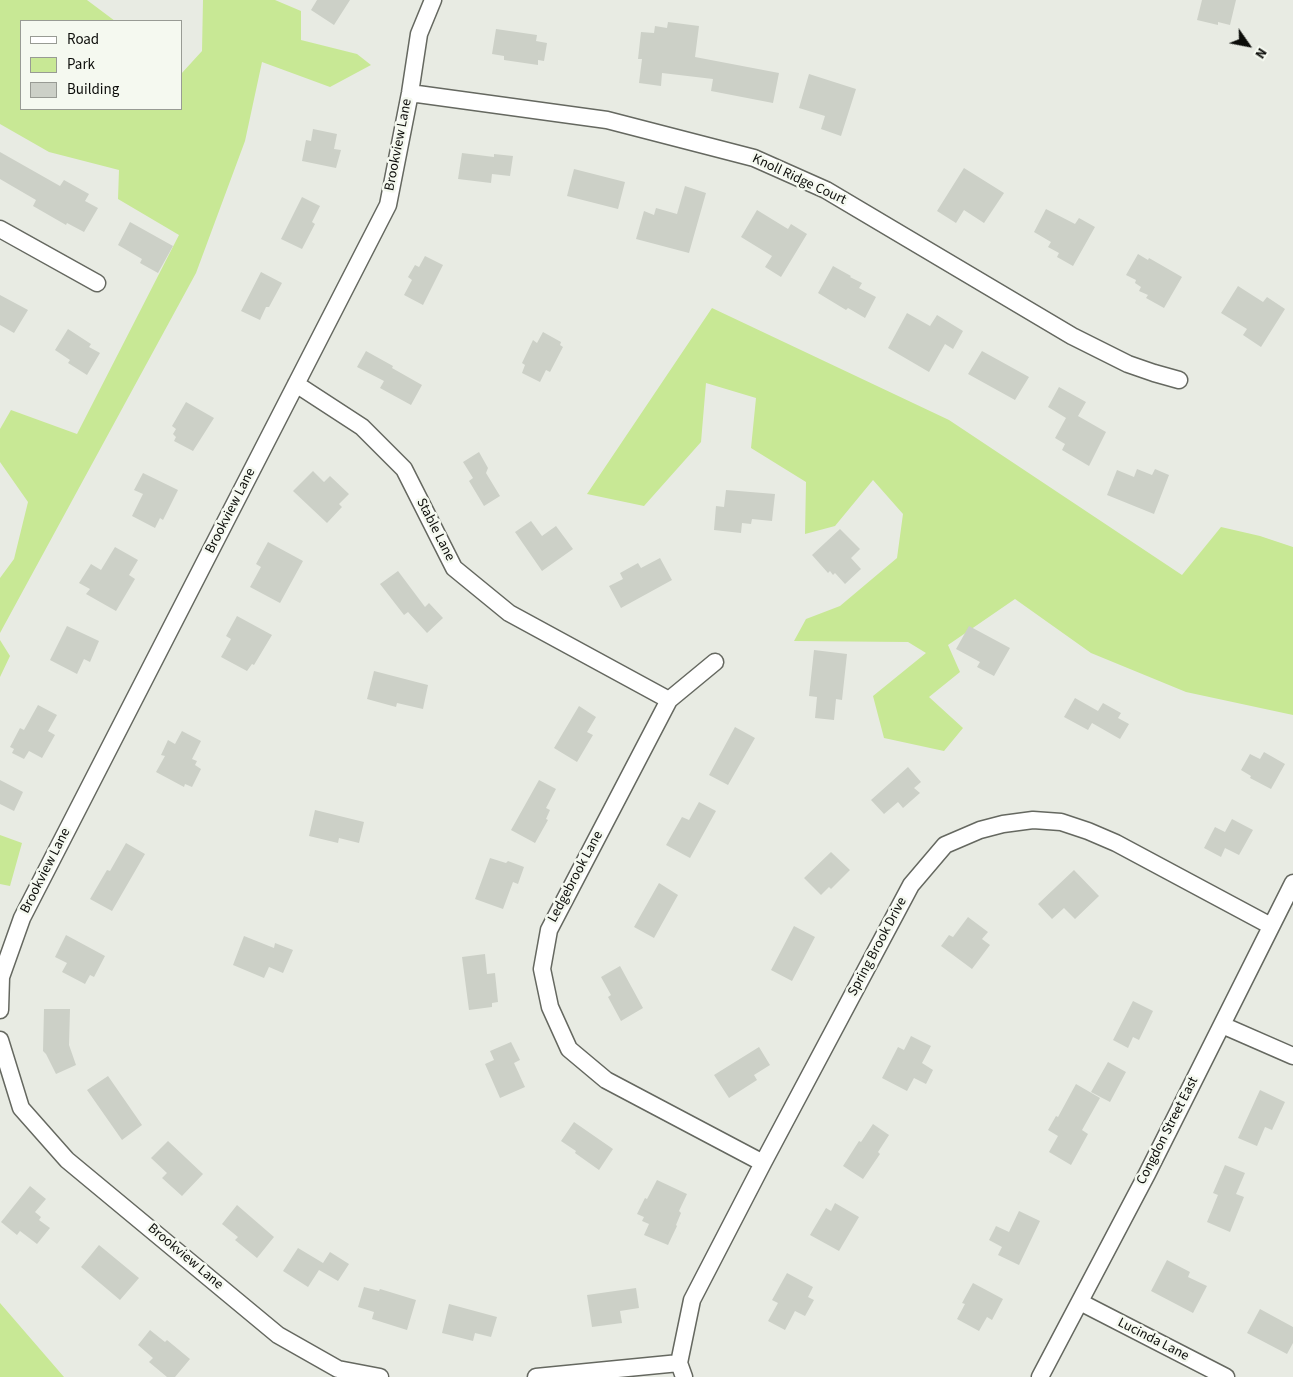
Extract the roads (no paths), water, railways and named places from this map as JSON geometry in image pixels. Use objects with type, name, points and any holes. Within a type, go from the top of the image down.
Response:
[{"type":"street","name":"Brookview Lane","points":[[0,1010],[1,977],[22,918],[388,205],[410,93],[419,34],[432,0]]},
{"type":"street","name":"Knoll Ridge Court","points":[[410,93],[606,120],[754,158],[826,190],[1100,351],[1145,370],[1179,380]]},
{"type":"street","points":[[0,229],[97,284]]},
{"type":"street","name":"Stable Lane","points":[[296,384],[362,427],[404,469],[454,568],[509,613],[669,700]]},
{"type":"street","name":"Ledgebrook Lane","points":[[715,662],[669,700],[549,930],[542,970],[550,1007],[568,1049],[606,1080],[763,1163]]},
{"type":"street","name":"Spring Brook Drive","points":[[681,1370],[692,1300],[911,885],[945,845],[980,830],[1003,824],[1033,820],[1061,822],[1088,831],[1116,844],[1271,926]]},
{"type":"street","name":"Congdon Street East","points":[[1040,1377],[1222,1025],[1293,883]]},
{"type":"street","points":[[1222,1025],[1293,1056]]},
{"type":"street","name":"Brookview Lane","points":[[0,1040],[21,1108],[67,1160],[278,1335],[338,1369],[380,1377]]},
{"type":"street","name":"Lucinda Lane","points":[[1080,1302],[1226,1377]]},
{"type":"street","points":[[536,1377],[681,1370]]}]
